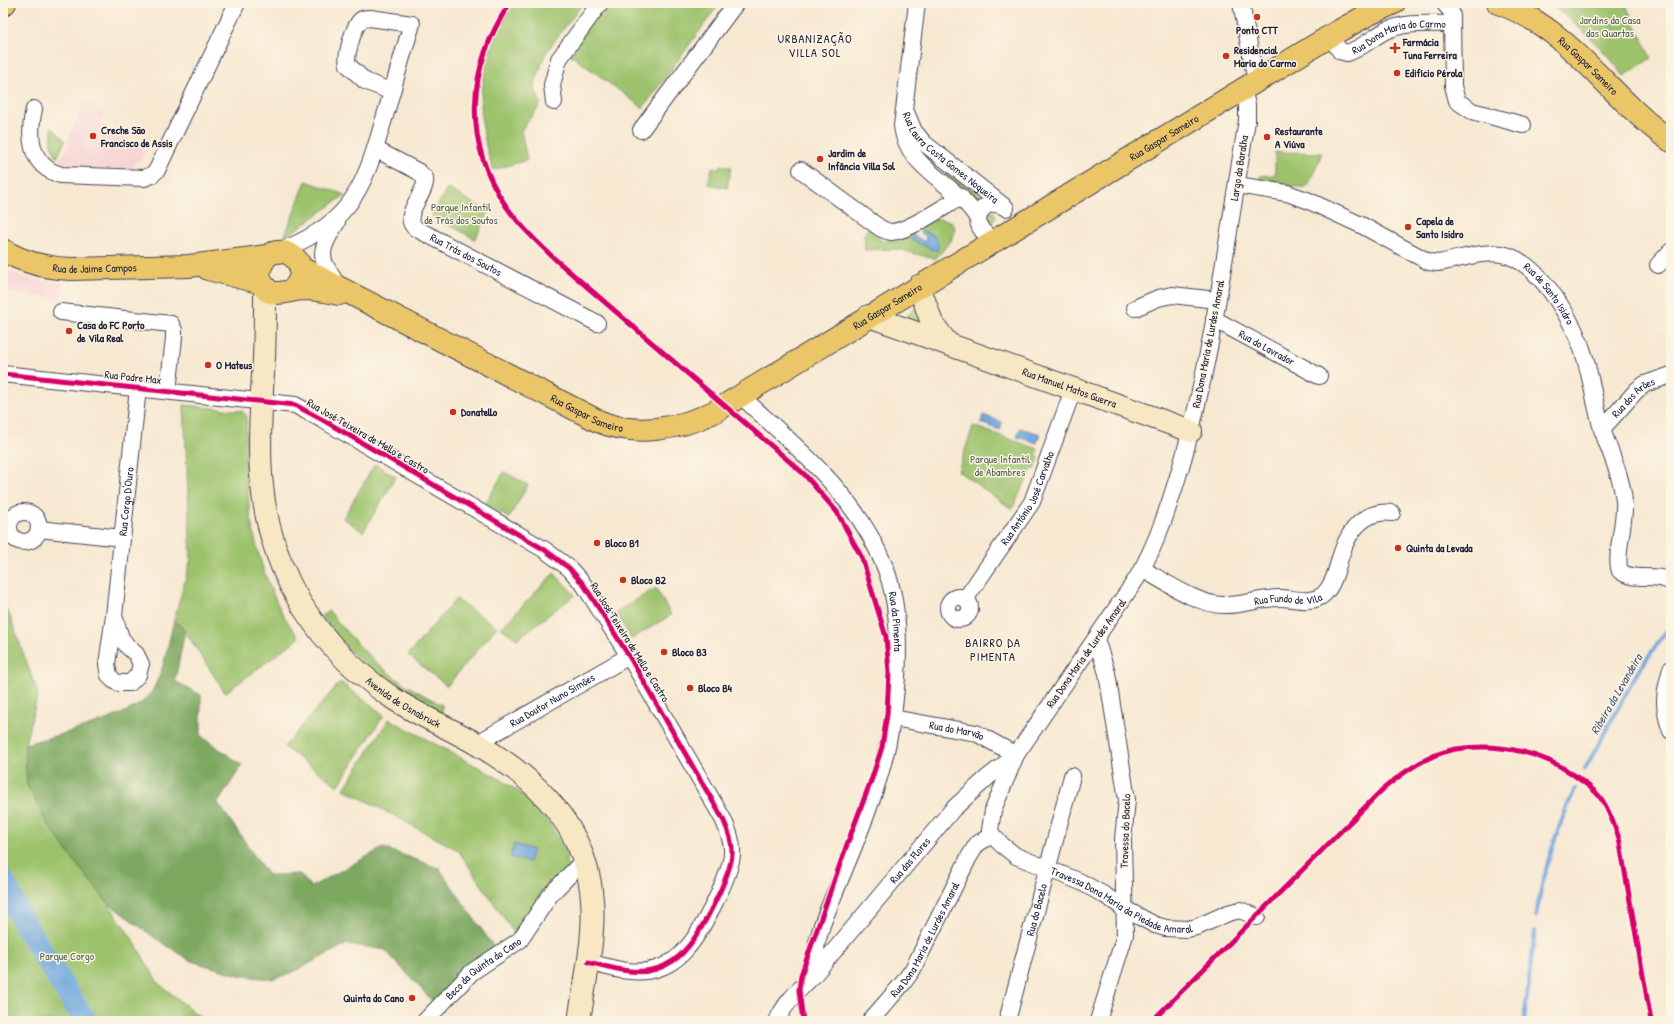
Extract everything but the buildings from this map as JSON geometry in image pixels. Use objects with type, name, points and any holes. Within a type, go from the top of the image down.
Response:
[{"type":"main road","name":"Rua Gaspar Sameiro","points":[[360,299],[606,425],[631,429],[658,429],[675,426],[706,415],[919,286],[998,226],[1249,85],[1369,14],[1394,3]]},
{"type":"main road","name":"Rua Gaspar Sameiro","points":[[1498,3],[1533,19],[1555,34],[1646,121],[1671,141]]},
{"type":"main road","name":"Rua de Jaime Campos","points":[[3,250],[24,261],[53,268],[189,266]]},
{"type":"main road","points":[[189,266],[285,252],[296,258],[300,266],[300,279],[275,314],[265,346]]},
{"type":"main road","points":[[265,346],[264,285],[260,271],[264,260],[270,255]]},
{"type":"main road","points":[[189,266],[235,275],[264,285],[277,294],[292,290],[314,290],[360,299]]},
{"type":"main road","points":[[300,266],[360,299]]},
{"type":"main road","points":[[919,286],[932,323],[948,344]]},
{"type":"main road","name":"Rua Manuel Matos Guerra","points":[[869,316],[1191,431]]},
{"type":"main road","name":"Avenida de Osnabruck","points":[[265,346],[261,401],[259,466],[264,511],[272,540],[284,572],[307,614],[323,636],[345,661],[397,701],[476,744],[524,777],[551,802],[571,829],[585,859],[592,891],[593,912],[588,962],[579,1021]]},
{"type":"street","points":[[34,109],[31,128],[33,147],[37,159],[50,171],[61,175],[131,178],[144,178],[152,175],[157,170],[237,3]]},
{"type":"street","points":[[554,102],[552,85],[559,59],[600,3]]},
{"type":"street","points":[[641,130],[736,3]]},
{"type":"street","name":"Rua Laura Costa Gomes Nogueira","points":[[917,3],[902,126],[905,143],[912,155],[960,197],[998,226]]},
{"type":"street","name":"Largo da Baralha","points":[[1226,247],[1247,116],[1249,85],[1240,3]]},
{"type":"street","points":[[1444,3],[1451,11],[1452,21]]},
{"type":"street","points":[[1452,21],[1460,3]]},
{"type":"street","points":[[339,287],[326,267],[322,251],[327,238],[360,184],[375,149],[392,92],[412,24],[370,18],[363,19],[356,28],[347,56],[348,65],[365,81],[392,92]]},
{"type":"street","name":"Rua Dona Maria do Carmo","points":[[1330,36],[1340,51],[1347,53],[1398,26],[1452,21],[1453,86],[1457,101],[1472,111],[1523,125]]},
{"type":"street","name":"Rua Laura Costa Gomes Nogueira","points":[[904,103],[914,131],[924,143],[939,156],[998,226]]},
{"type":"street","name":"Rua Trás dos Soutos","points":[[375,149],[419,172],[425,178],[424,186],[410,218],[411,224],[415,228],[596,323]]},
{"type":"street","points":[[928,169],[927,163],[930,159],[933,156],[939,156]]},
{"type":"street","points":[[802,170],[880,228],[888,231],[894,232],[909,226],[960,197]]},
{"type":"street","name":"Rua de Santo Isidro","points":[[1237,184],[1287,193],[1307,200],[1363,226],[1429,262],[1442,263],[1490,254],[1510,257],[1531,270],[1547,287],[1572,326],[1585,357],[1602,429],[1620,480],[1624,500],[1624,520],[1618,564],[1620,571],[1626,575],[1657,577],[1671,582]]},
{"type":"street","points":[[270,255],[303,242],[315,234],[343,210]]},
{"type":"street","points":[[300,266],[307,246],[315,234]]},
{"type":"street","name":"Rua Dona Maria de Lurdes Amaral","points":[[870,1021],[903,984],[914,969],[969,857],[977,844],[992,835],[990,824],[992,814],[1016,755],[1142,569],[1163,522],[1191,431],[1203,382],[1226,247]]},
{"type":"street","points":[[1658,264],[1671,251]]},
{"type":"street","points":[[1134,308],[1158,298],[1172,295],[1218,300]]},
{"type":"street","points":[[61,312],[171,324],[174,330],[174,338],[168,391]]},
{"type":"street","name":"Rua do Lavrador","points":[[1214,319],[1319,376]]},
{"type":"street","name":"Rua Padre Max","points":[[3,374],[261,401]]},
{"type":"street","name":"Rua dos Arões","points":[[1602,429],[1637,390],[1643,386],[1671,375]]},
{"type":"street","name":"Rua Corgo D'Ouro","points":[[114,616],[138,388]]},
{"type":"street","name":"Rua António José Carvalho","points":[[966,598],[1026,512],[1035,496],[1073,390]]},
{"type":"street","name":"Rua da Pimenta","points":[[740,395],[824,475],[849,504],[871,540],[885,567],[892,592],[897,623],[897,662],[893,718],[888,747],[875,790],[819,934],[814,976]]},
{"type":"street","name":"Rua José Teixeira de Mello e Castro","points":[[261,401],[288,404],[301,408],[557,558],[579,579],[629,656],[723,819],[731,841],[731,862],[700,929],[691,943],[675,959],[657,969],[644,971],[624,970],[588,962]]},
{"type":"street","name":"Rua Fundo de Vila","points":[[1142,569],[1196,598],[1218,605],[1269,598],[1310,600],[1320,597],[1329,588],[1345,544],[1357,525],[1374,514],[1392,513]]},
{"type":"street","points":[[39,529],[122,538]]},
{"type":"street","name":"Travessa do Bacelo","points":[[1096,639],[1107,673],[1126,790],[1127,805],[1122,844],[1125,909],[1123,943],[1098,1021]]},
{"type":"street","name":"Rua Doutor Nuno Simões","points":[[476,744],[629,656]]},
{"type":"street","points":[[1671,669],[1664,696],[1666,716],[1671,731]]},
{"type":"street","name":"Rua do Marvão","points":[[893,718],[973,732],[1016,755]]},
{"type":"street","name":"Rua das Flores","points":[[814,976],[953,809],[988,777],[1016,755]]},
{"type":"street","name":"Rua do Bacelo","points":[[1006,1021],[1072,776]]},
{"type":"street","name":"Travessa Dona Maria da Piedade Amaral","points":[[992,835],[1012,853],[1093,888],[1125,909],[1155,925],[1177,929],[1198,927],[1228,913],[1240,910],[1257,917]]},
{"type":"street","name":"Beco da Quinta do Cano","points":[[425,1021],[472,972],[520,940],[550,895],[585,859]]},
{"type":"street","points":[[777,1021],[782,1009],[814,976]]},
{"type":"shaded area","name":"Creche São Francisco de Assis","points":[[85,102],[105,112],[99,124],[106,127],[104,131],[142,146],[141,150],[144,151],[141,161],[136,160],[133,170],[80,168],[67,162],[65,167],[58,164],[69,142],[67,141]]},
{"type":"shaded area","points":[[3,269],[25,278],[62,283],[60,299],[3,292]]},
{"type":"green space","points":[[514,3],[583,3],[545,54],[534,87],[541,104],[521,130],[527,160],[493,170],[483,126],[481,105],[482,84],[492,43]]},
{"type":"green space","points":[[605,3],[720,3],[643,108],[568,53]]},
{"type":"green space","name":"Jardins da Casa das Quartas","points":[[1547,3],[1625,3],[1651,58],[1624,76],[1607,55],[1588,36],[1568,18]]},
{"type":"green space","points":[[52,127],[65,141],[57,158],[51,144]]},
{"type":"green space","points":[[1275,152],[1322,153],[1309,184],[1306,187],[1260,186],[1260,176],[1275,175]]},
{"type":"green space","points":[[721,165],[731,167],[727,188],[708,184],[712,167],[720,168]]},
{"type":"green space","points":[[943,169],[983,197],[983,200],[981,202],[978,201],[944,174]]},
{"type":"green space","points":[[306,181],[345,195],[284,238]]},
{"type":"green space","name":"Parque Infantil de Trás dos Soutos","points":[[447,188],[489,212],[475,239],[432,216]]},
{"type":"green space","points":[[983,212],[994,212],[996,217],[992,224],[987,225]]},
{"type":"green space","points":[[934,218],[950,221],[955,227],[951,241],[935,259],[898,249],[865,250],[864,234],[869,227],[877,232],[879,239],[884,242],[909,231],[914,235],[911,240],[937,251],[936,238],[931,234],[915,228]]},
{"type":"green space","points":[[915,309],[927,326],[906,319],[910,311]]},
{"type":"green space","points":[[184,405],[242,411],[247,416],[247,489],[255,538],[269,584],[279,607],[299,638],[225,693],[185,631],[174,620],[191,559]]},
{"type":"green space","name":"Parque Infantil de Abambres","points":[[973,426],[1038,449],[1036,454],[1039,457],[1035,469],[1031,470],[1012,509],[958,471]]},
{"type":"green space","points":[[375,464],[396,477],[363,532],[343,518]]},
{"type":"green space","points":[[504,472],[528,485],[509,518],[485,504]]},
{"type":"green space","points":[[554,573],[575,595],[517,639],[501,628]]},
{"type":"green space","points":[[656,588],[671,615],[631,639],[616,612]]},
{"type":"green space","points":[[456,599],[497,627],[447,686],[408,655]]},
{"type":"green space","name":"Parque Corgo","points":[[3,606],[8,611],[38,694],[25,744],[27,785],[44,818],[74,861],[108,903],[135,943],[158,983],[205,1021],[9,1021],[3,1014]]},
{"type":"green space","points":[[329,611],[359,646],[385,670],[406,685],[442,705],[442,714],[395,688],[363,664],[341,641],[321,616]]},
{"type":"green space","points":[[174,620],[185,631],[175,681],[201,695],[201,736],[242,765],[218,803],[268,875],[300,874],[311,887],[383,848],[439,868],[496,950],[435,1004],[385,950],[347,944],[291,973],[272,979],[242,976],[191,961],[155,938],[108,903],[74,861],[44,818],[27,785],[25,744],[74,731],[112,718],[142,702],[151,693],[159,676]]},
{"type":"green space","points":[[340,682],[384,715],[338,786],[284,747]]},
{"type":"green space","points":[[389,719],[500,779],[525,796],[548,821],[570,857],[565,861],[571,868],[544,893],[514,933],[458,850],[344,789]]},
{"type":"water","points":[[924,231],[936,238],[938,244],[937,251],[911,240],[914,235],[925,242],[926,236],[920,232]]},
{"type":"water","points":[[983,415],[1002,422],[1000,430],[981,423]]},
{"type":"water","points":[[1020,428],[1040,434],[1037,443],[1017,437]]},
{"type":"water","points":[[514,844],[533,850],[529,862],[510,857]]},
{"type":"waterway","name":"Ribeira da Levandeira","points":[[1585,769],[1637,673],[1667,630]]},
{"type":"waterway","name":"Ribeira da Levandeira","points":[[1536,917],[1542,884],[1551,852],[1575,789]]},
{"type":"waterway","points":[[3,881],[25,925],[85,1021]]},
{"type":"waterway","name":"Ribeira da Levandeira","points":[[1524,1021],[1535,931]]},
{"type":"cycle path","points":[[510,3],[496,27],[485,53],[478,78],[475,104],[477,130],[482,156],[492,181],[506,206],[523,227],[556,260],[804,474],[837,512],[862,558],[886,637],[889,672],[887,714],[882,747],[801,975],[799,990],[803,1021]]},
{"type":"cycle path","points":[[3,374],[295,405],[545,550],[569,568],[584,585],[629,656],[723,819],[732,845],[730,863],[721,889],[707,917],[692,941],[676,958],[660,968],[639,972],[622,970],[588,962]]},
{"type":"cycle path","points":[[1152,1021],[1390,783],[1407,770],[1426,759],[1446,751],[1473,747],[1506,749],[1539,757],[1568,771],[1598,794],[1612,819],[1619,838],[1651,1021]]},
{"type":"place","name":"Ponto CTT","points":[[1257,17]]},
{"type":"place","name":"Farmácia Tuna Ferreira","points":[[1395,48]]},
{"type":"place","name":"Residencial Maria do Carmo","points":[[1226,56]]},
{"type":"place","name":"Edifício Pérola","points":[[1397,73]]},
{"type":"place","name":"Creche São Francisco de Assis","points":[[93,136]]},
{"type":"place","name":"Restaurante A Viúva","points":[[1267,137]]},
{"type":"place","name":"Jardim de Infância Villa Sol","points":[[820,159]]},
{"type":"place","name":"Capela de Santo Isidro","points":[[1408,227]]},
{"type":"place","name":"Casa do FC Porto de Vila Real","points":[[69,331]]},
{"type":"place","name":"O Mateus","points":[[208,365]]},
{"type":"place","name":"Donatello","points":[[453,412]]},
{"type":"place","name":"Bloco B1","points":[[597,543]]},
{"type":"place","name":"Quinta da Levada","points":[[1398,548]]},
{"type":"place","name":"Bloco B2","points":[[623,580]]},
{"type":"place","name":"Bloco B3","points":[[664,652]]},
{"type":"place","name":"Bloco B4","points":[[690,688]]},
{"type":"place","name":"Quinta do Cano","points":[[412,998]]},
{"type":"district","name":"URBANIZAÇÃO VILLA SOL","points":[[815,45]]},
{"type":"district","name":"BAIRRO DA PIMENTA","points":[[993,649]]}]
